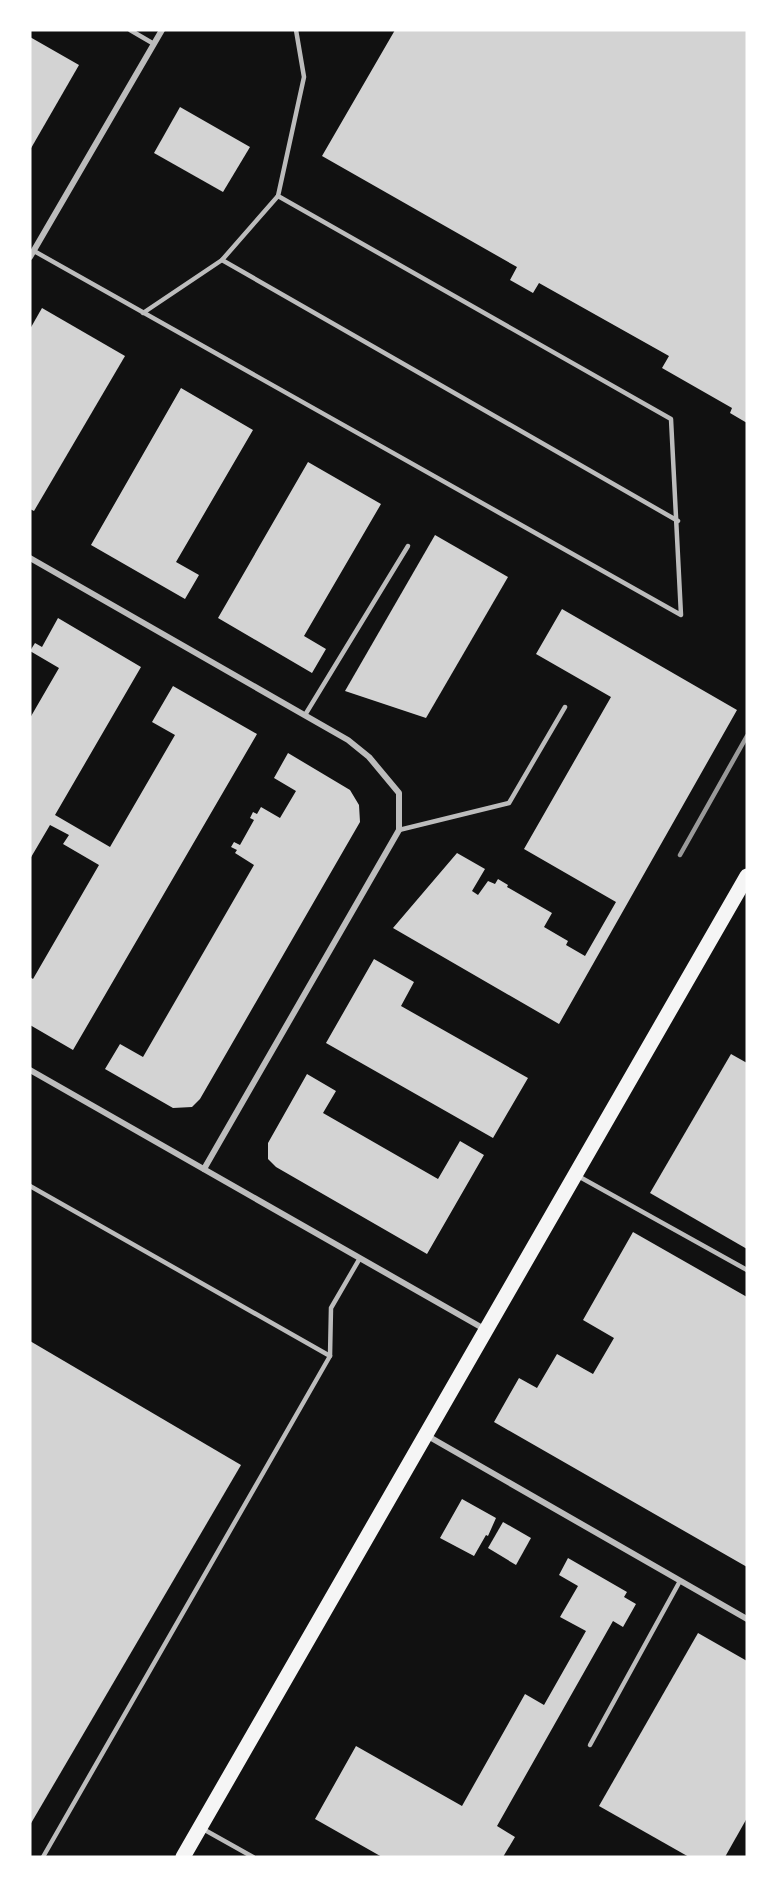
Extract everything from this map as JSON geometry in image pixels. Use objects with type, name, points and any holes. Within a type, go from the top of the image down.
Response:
[{"type":"main road","points":[[183,1857],[747,876]]},
{"type":"street","points":[[32,254],[162,30]]},
{"type":"street","points":[[30,558],[348,740],[369,757],[399,793],[399,830],[204,1169]]},
{"type":"street","points":[[30,1070],[486,1330]]},
{"type":"street","points":[[426,1434],[747,1620]]},
{"type":"lane","points":[[130,30],[154,44]]},
{"type":"lane","points":[[143,313],[222,260],[278,196],[304,77],[296,30]]},
{"type":"lane","points":[[32,254],[143,313],[681,615],[671,419],[278,196]]},
{"type":"lane","points":[[222,260],[678,521]]},
{"type":"lane","points":[[306,715],[408,546]]},
{"type":"lane","points":[[399,830],[508,803],[565,707]]},
{"type":"lane","points":[[575,1175],[747,1270]]},
{"type":"lane","points":[[30,1186],[330,1356]]},
{"type":"lane","points":[[43,1857],[330,1356],[331,1308],[360,1258]]},
{"type":"lane","points":[[590,1745],[680,1581]]},
{"type":"lane","points":[[200,1827],[253,1857]]},
{"type":"building","points":[[395,30],[747,30],[747,423],[730,413],[732,408],[662,368],[669,356],[539,283],[533,293],[510,280],[517,267],[322,156]]},
{"type":"building","points":[[30,37],[79,65],[30,150]]},
{"type":"building","points":[[180,107],[250,147],[223,192],[154,153]]},
{"type":"building","points":[[42,308],[125,356],[34,511],[30,509],[30,329]]},
{"type":"building","points":[[181,388],[253,430],[176,562],[199,575],[185,599],[91,545]]},
{"type":"building","points":[[308,462],[381,504],[304,636],[326,649],[312,673],[218,618]]},
{"type":"building","points":[[435,535],[508,577],[426,718],[345,691]]},
{"type":"building","points":[[562,609],[737,710],[559,1024],[393,928],[457,853],[485,869],[472,891],[478,895],[488,881],[495,884],[498,879],[508,885],[507,887],[552,913],[544,927],[568,941],[566,945],[585,956],[616,902],[524,849],[611,697],[536,654]]},
{"type":"building","points":[[58,618],[141,667],[55,815],[110,847],[175,735],[152,722],[173,686],[257,734],[73,1050],[30,1025],[30,977],[33,979],[99,865],[63,844],[69,835],[50,825],[30,859],[30,718],[59,668],[30,651],[35,643],[42,647]]},
{"type":"building","points":[[288,753],[350,790],[359,805],[360,822],[200,1099],[192,1107],[173,1108],[105,1069],[120,1044],[143,1057],[254,865],[235,853],[237,850],[231,847],[234,842],[240,845],[254,820],[250,818],[253,812],[257,814],[261,807],[280,818],[296,791],[274,778]]},
{"type":"building","points":[[374,959],[414,982],[401,1006],[528,1078],[493,1138],[326,1043]]},
{"type":"building","points":[[731,1054],[747,1063],[747,1249],[650,1193]]},
{"type":"building","points":[[307,1074],[336,1091],[323,1113],[438,1179],[460,1141],[484,1155],[427,1254],[276,1167],[268,1159],[268,1143]]},
{"type":"building","points":[[633,1232],[747,1297],[747,1567],[494,1422],[519,1378],[537,1388],[557,1354],[593,1374],[614,1338],[583,1320]]},
{"type":"building","points":[[30,1341],[241,1465],[30,1825]]},
{"type":"building","points":[[462,1499],[496,1518],[488,1536],[486,1535],[474,1556],[440,1538]]},
{"type":"building","points":[[503,1522],[531,1538],[516,1565],[488,1548]]},
{"type":"building","points":[[568,1558],[627,1592],[624,1597],[636,1604],[623,1627],[613,1621],[497,1826],[515,1837],[503,1857],[382,1857],[315,1819],[356,1746],[462,1806],[525,1694],[544,1705],[586,1631],[560,1617],[578,1586],[559,1575]]},
{"type":"building","points":[[698,1633],[747,1661],[747,1818],[725,1857],[689,1857],[599,1806]]},
{"type":"railway","points":[[680,855],[747,736]]}]
